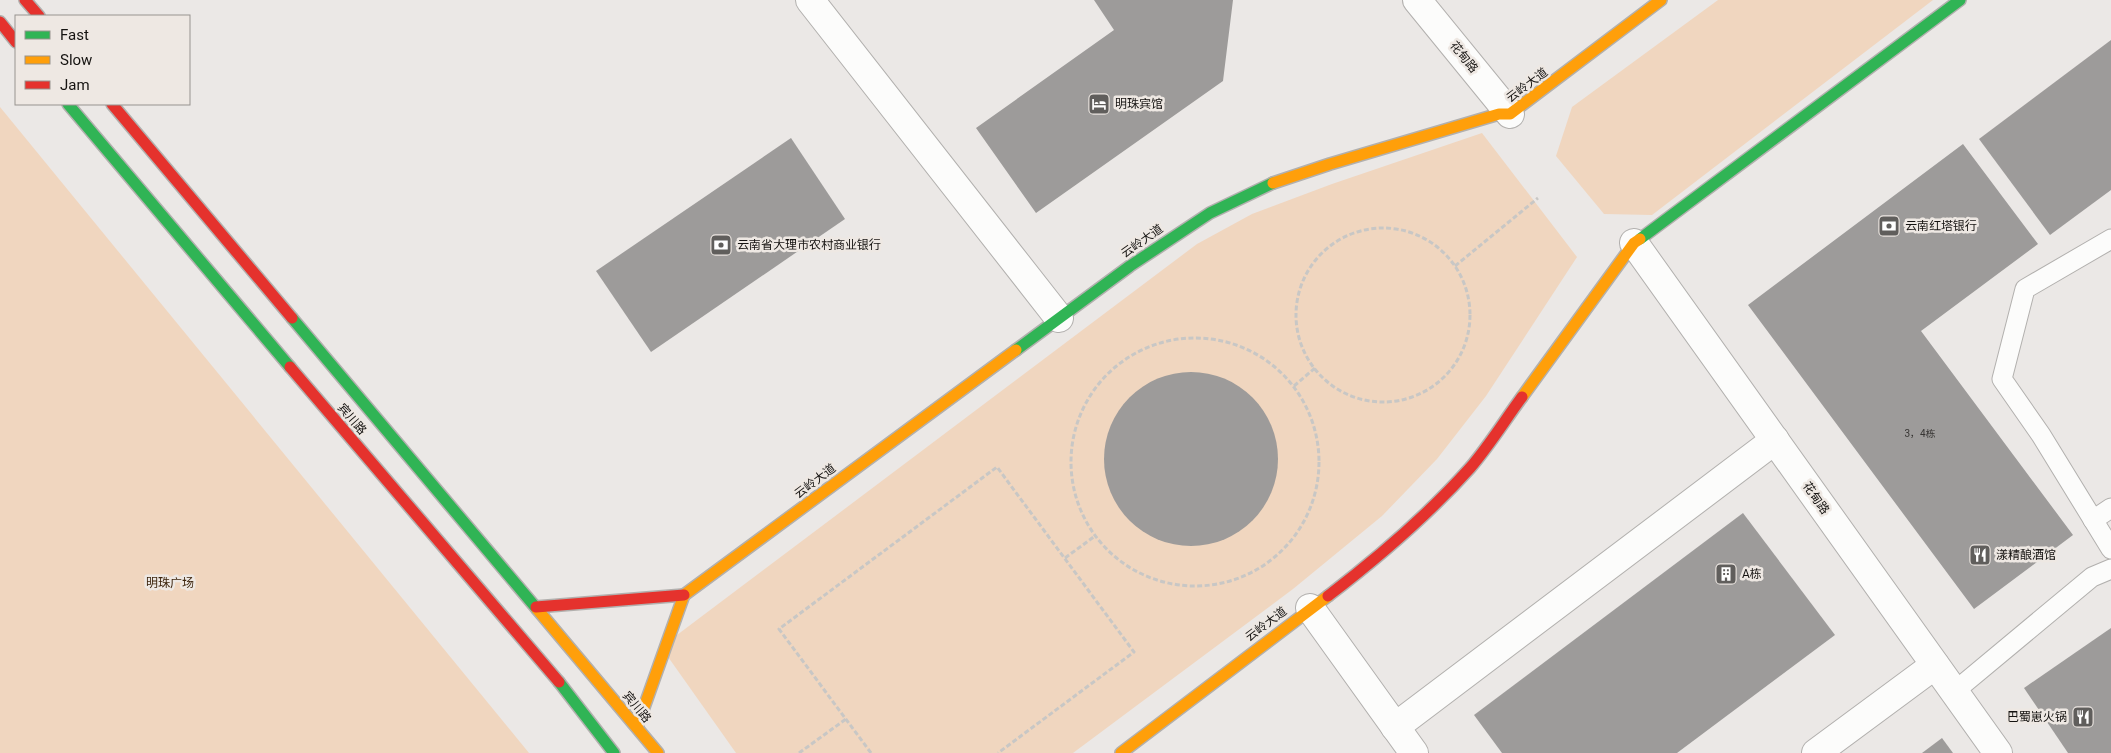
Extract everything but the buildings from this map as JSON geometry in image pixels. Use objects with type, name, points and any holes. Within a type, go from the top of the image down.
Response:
[{"type":"street","points":[[25,0],[38,15]]},
{"type":"street","points":[[810,0],[1059,318]]},
{"type":"street","name":"花甸路","points":[[1417,0],[1510,114]]},
{"type":"street","name":"云岭大道","points":[[684,595],[1172,236],[1210,213],[1278,182],[1349,158],[1499,114],[1510,114],[1661,0]]},
{"type":"street","name":"云岭大道","points":[[1121,753],[1397,541],[1452,488],[1495,434],[1634,243],[1960,0]]},
{"type":"street","points":[[0,22],[15,41]]},
{"type":"street","name":"宾川路","points":[[69,105],[570,695],[614,753]]},
{"type":"street","name":"宾川路","points":[[113,105],[658,753]]},
{"type":"street","name":"花甸路","points":[[1634,243],[1998,753]]},
{"type":"street","points":[[1395,727],[1775,440]]},
{"type":"street","points":[[536,607],[684,595],[637,728]]},
{"type":"street","points":[[1310,608],[1414,753]]},
{"type":"street","points":[[1816,753],[1935,665]]},
{"type":"lane","points":[[2111,239],[2025,289],[2002,378],[2041,435],[2111,549]]},
{"type":"lane","points":[[2093,520],[2111,508]]},
{"type":"lane","points":[[1955,692],[2092,577],[2111,569]]},
{"type":"path","points":[[1455,266],[1538,198]]},
{"type":"path","points":[[1372,228],[1396,228],[1419,235],[1439,248],[1455,266],[1465,287],[1469,310],[1468,334],[1460,356],[1446,375],[1427,390],[1406,399],[1382,402],[1359,399],[1337,389],[1314,368],[1305,354],[1297,332],[1296,308],[1301,284],[1312,263],[1328,246],[1349,234],[1372,228]]},
{"type":"path","points":[[1178,338],[1214,338],[1242,346],[1271,362],[1294,386],[1310,414],[1317,438],[1319,446],[1319,479],[1310,510],[1294,539],[1271,562],[1242,578],[1210,586],[1177,586],[1146,577],[1118,560],[1095,536],[1084,518],[1076,497],[1071,476],[1070,455],[1076,426],[1090,394],[1103,377],[1120,362],[1137,351],[1157,342],[1178,338]]},
{"type":"path","points":[[1294,386],[1314,368]]},
{"type":"path","points":[[871,753],[779,629],[998,467],[1134,652],[998,753]]},
{"type":"path","points":[[1065,558],[1095,536]]},
{"type":"path","points":[[799,753],[846,719]]},
{"type":"green space","points":[[1718,0],[1933,0],[1652,215],[1604,214],[1556,156],[1572,107]]},
{"type":"green space","name":"明珠广场","points":[[0,107],[529,753],[0,753]]},
{"type":"green space","points":[[1482,133],[1577,257],[1486,396],[1437,459],[1382,516],[1293,589],[1073,753],[736,753],[661,647],[1197,244],[1252,214],[1332,184]]},
{"type":"traffic: fast","points":[[1640,239],[1960,0]]},
{"type":"traffic: fast","points":[[69,105],[290,367]]},
{"type":"traffic: fast","points":[[1016,350],[1130,266],[1210,213],[1273,183]]},
{"type":"traffic: fast","points":[[292,318],[537,609]]},
{"type":"traffic: fast","points":[[559,682],[614,753]]},
{"type":"traffic: slow","points":[[1273,183],[1330,164],[1499,114],[1510,114],[1661,0]]},
{"type":"traffic: slow","points":[[1522,397],[1634,243],[1640,239]]},
{"type":"traffic: slow","points":[[684,595],[1016,350]]},
{"type":"traffic: slow","points":[[637,727],[684,595]]},
{"type":"traffic: slow","points":[[1121,753],[1328,596]]},
{"type":"traffic: slow","points":[[537,609],[658,753]]},
{"type":"traffic: jam","points":[[25,0],[38,15]]},
{"type":"traffic: jam","points":[[0,22],[15,41]]},
{"type":"traffic: jam","points":[[113,105],[292,318]]},
{"type":"traffic: jam","points":[[290,367],[559,682]]},
{"type":"traffic: jam","points":[[1328,596],[1402,535],[1454,486],[1484,451],[1522,397]]},
{"type":"traffic: jam","points":[[536,607],[684,595]]},
{"type":"place","name":"明珠宾馆","points":[[1099,104]]},
{"type":"place","name":"云南红塔银行","points":[[1889,226]]},
{"type":"place","name":"云南省大理市农村商业银行","points":[[721,245]]},
{"type":"place","name":"漾精酿酒馆","points":[[1980,555]]},
{"type":"place","name":"A栋","points":[[1726,574]]},
{"type":"place","name":"巴蜀崽火锅","points":[[2083,717]]}]
